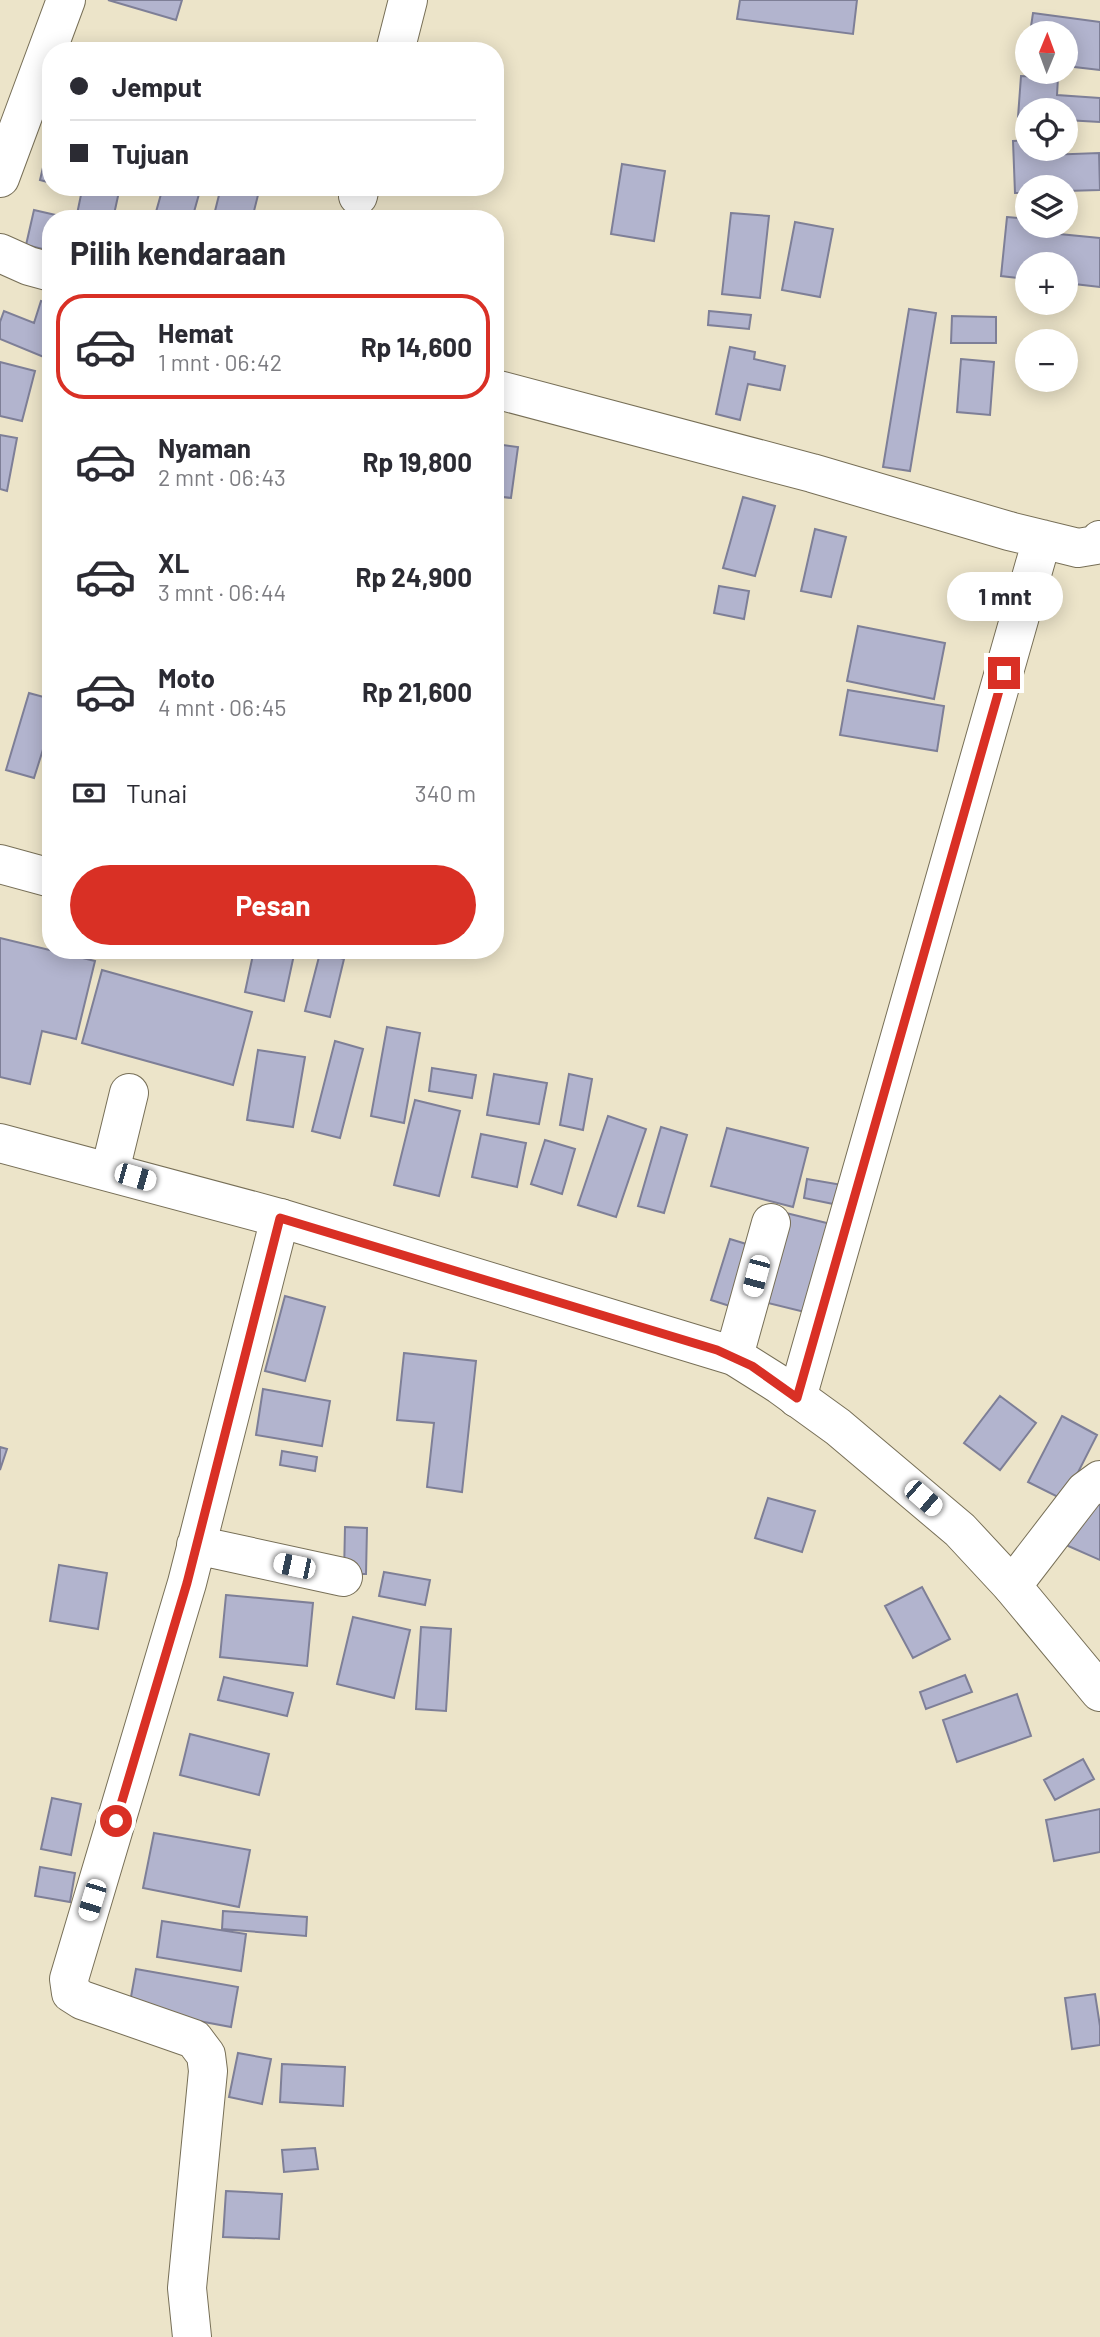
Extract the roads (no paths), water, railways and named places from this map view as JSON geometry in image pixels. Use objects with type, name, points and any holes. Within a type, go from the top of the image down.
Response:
[{"type":"main road","points":[[50,42],[66,0]]},
{"type":"main road","points":[[397,42],[408,0]]},
{"type":"main road","points":[[0,178],[42,65]]},
{"type":"main road","points":[[0,253],[42,270]]},
{"type":"main road","points":[[504,391],[812,473],[1078,548],[1096,545],[1100,540]]},
{"type":"main road","points":[[797,1398],[1042,539]]},
{"type":"main road","points":[[0,864],[42,876]]},
{"type":"main road","points":[[110,1171],[129,1093]]},
{"type":"main road","points":[[0,1143],[280,1218],[734,1356],[838,1427],[960,1530],[1012,1586],[1100,1692]]},
{"type":"main road","points":[[192,2337],[187,2288],[208,2071],[206,2055],[194,2039],[82,2000],[71,1993],[69,1979],[196,1545],[280,1218]]},
{"type":"main road","points":[[734,1356],[771,1223]]},
{"type":"main road","points":[[1012,1586],[1085,1491],[1100,1480]]},
{"type":"main road","points":[[196,1545],[343,1577]]}]
